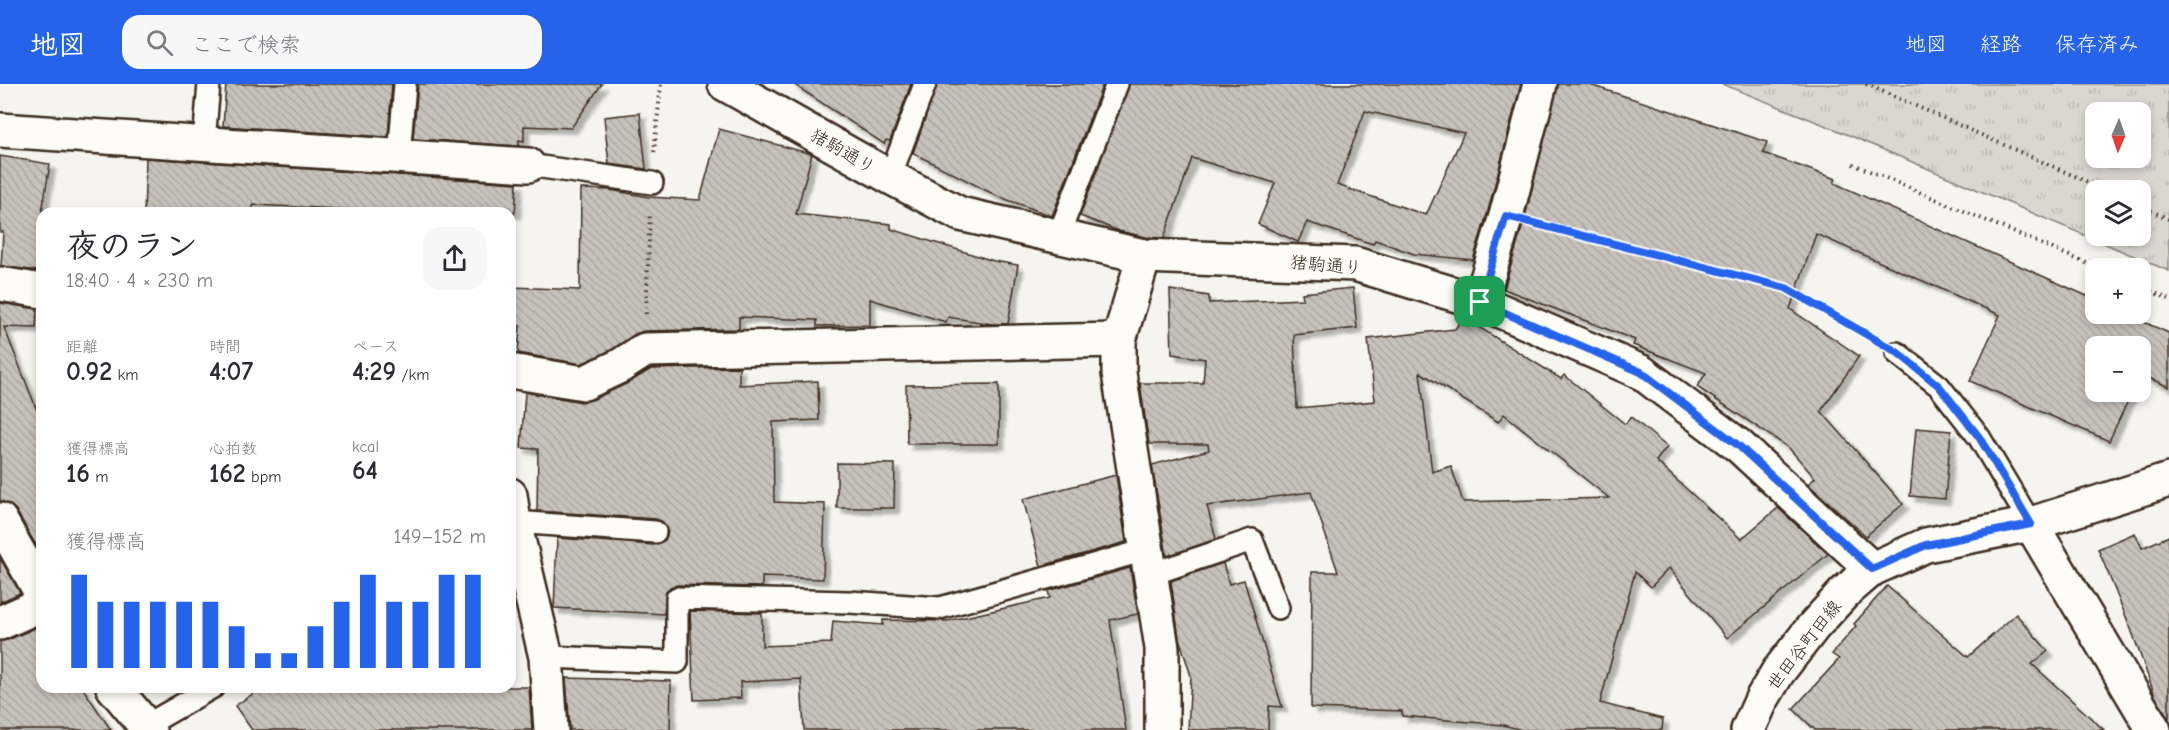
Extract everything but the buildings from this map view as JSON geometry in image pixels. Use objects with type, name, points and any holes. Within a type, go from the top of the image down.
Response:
[{"type":"street","name":"猪駒通り","points":[[725,84],[960,214],[1144,256],[1354,264],[1480,302],[1641,372],[1739,446],[1872,569]]},
{"type":"street","points":[[1480,302],[1506,216],[1540,84]]},
{"type":"street","points":[[0,130],[528,165]]},
{"type":"street","points":[[1144,256],[1119,340],[1119,373],[1162,648],[1162,730]]},
{"type":"street","points":[[0,284],[36,290]]},
{"type":"street","points":[[516,372],[584,383],[620,366],[645,350],[1119,340]]},
{"type":"street","name":"世田谷町田線","points":[[1748,730],[1762,699],[1778,672],[1813,627],[1844,593],[1872,569],[1926,545],[2031,524],[2169,480]]},
{"type":"street","points":[[0,520],[36,583]]},
{"type":"street","points":[[2031,524],[2154,730]]},
{"type":"street","points":[[516,526],[546,657],[551,730]]},
{"type":"street","points":[[0,623],[36,607]]},
{"type":"street","points":[[118,693],[144,728]]},
{"type":"lane","points":[[204,142],[209,84]]},
{"type":"lane","points":[[399,156],[405,84]]},
{"type":"lane","points":[[890,177],[925,84]]},
{"type":"lane","points":[[1058,237],[1117,84]]},
{"type":"lane","points":[[528,165],[652,183]]},
{"type":"lane","points":[[1897,352],[1939,386],[1979,437],[2031,524]]},
{"type":"lane","points":[[516,510],[655,532]]},
{"type":"lane","points":[[546,657],[677,662],[677,598],[849,602],[940,608],[1252,540],[1278,608]]},
{"type":"lane","points":[[144,728],[203,693]]},
{"type":"path","points":[[645,350],[652,183],[661,84]]},
{"type":"path","points":[[1866,84],[2085,181]]},
{"type":"path","points":[[1853,164],[2085,262]]},
{"type":"path","points":[[2151,211],[2169,219]]},
{"type":"path","points":[[1506,216],[1786,288],[1897,352]]},
{"type":"path","points":[[2151,292],[2169,299]]},
{"type":"green space","points":[[1722,84],[2169,84],[2169,271],[2151,263],[2151,258],[2138,258],[2110,246],[2151,246],[2151,180],[2085,180],[2085,235]]},
{"type":"route","points":[[1506,216],[1786,288],[1897,352],[1939,386],[1979,437],[2031,524],[1926,545],[1872,569],[1739,446],[1641,372],[1480,302],[1506,216]]}]
